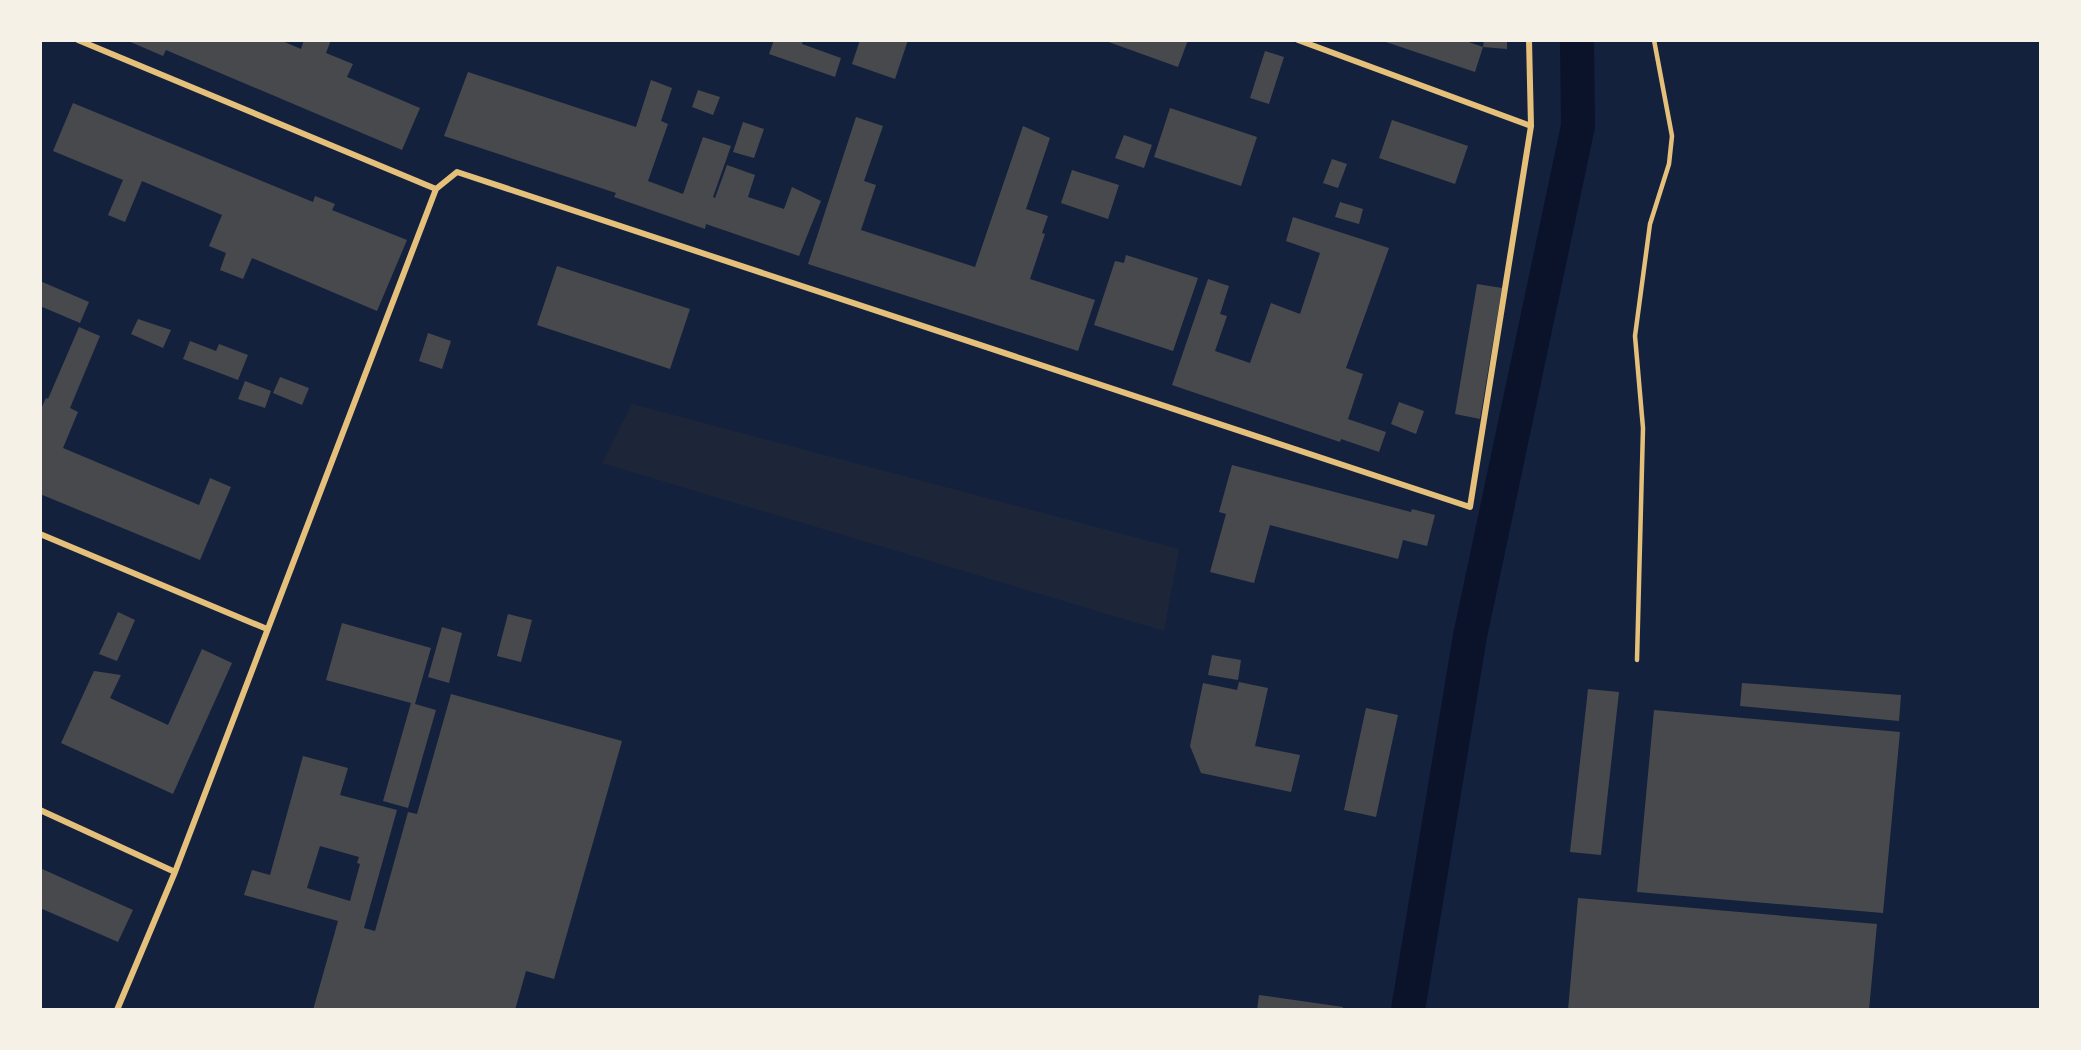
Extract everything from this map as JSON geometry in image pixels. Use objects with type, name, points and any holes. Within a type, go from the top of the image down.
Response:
[{"type":"street","points":[[78,40],[436,189]]},
{"type":"street","points":[[1298,40],[1531,126]]},
{"type":"street","points":[[117,1010],[175,872],[436,189],[457,172],[1470,507],[1531,126],[1529,40]]},
{"type":"street","points":[[40,534],[267,629]]},
{"type":"street","points":[[40,810],[175,872]]},
{"type":"lane","points":[[1638,660],[1643,428],[1635,336],[1650,224],[1669,165],[1672,136],[1654,40]]},
{"type":"shaded area","points":[[632,404],[1179,549],[1164,631],[602,463]]},
{"type":"building","points":[[126,40],[280,40],[301,49],[304,40],[331,40],[326,53],[353,64],[347,77],[420,108],[402,150],[166,50],[163,56]]},
{"type":"building","points":[[774,40],[803,40],[802,44],[841,58],[835,77],[769,54]]},
{"type":"building","points":[[860,40],[908,40],[895,79],[852,64]]},
{"type":"building","points":[[1103,40],[1188,40],[1178,67]]},
{"type":"building","points":[[1463,40],[1483,47],[1475,72],[1383,41]]},
{"type":"building","points":[[1484,40],[1507,40],[1507,49],[1483,47]]},
{"type":"building","points":[[1265,51],[1284,57],[1269,104],[1250,98]]},
{"type":"building","points":[[468,72],[636,127],[651,80],[672,88],[661,121],[668,124],[648,181],[683,194],[703,137],[731,146],[713,197],[715,198],[727,165],[755,175],[748,197],[784,209],[792,187],[821,201],[799,256],[706,224],[705,229],[614,197],[616,193],[444,136]]},
{"type":"building","points":[[698,90],[720,97],[713,115],[692,107]]},
{"type":"building","points":[[73,103],[313,202],[315,196],[335,204],[332,210],[407,240],[377,311],[252,258],[243,279],[220,270],[226,253],[209,246],[222,215],[142,181],[125,222],[108,215],[123,180],[53,151]]},
{"type":"building","points":[[1170,108],[1257,137],[1241,186],[1154,157]]},
{"type":"building","points":[[856,117],[883,126],[864,181],[876,185],[861,230],[975,267],[1023,126],[1050,138],[1026,209],[1048,216],[1042,233],[1045,234],[1030,279],[1095,300],[1078,351],[808,264]]},
{"type":"building","points":[[1392,120],[1468,146],[1455,184],[1379,158]]},
{"type":"building","points":[[743,122],[764,129],[754,158],[733,152]]},
{"type":"building","points":[[1124,135],[1152,145],[1144,168],[1115,158]]},
{"type":"building","points":[[1332,159],[1347,164],[1338,188],[1323,183]]},
{"type":"building","points":[[1072,170],[1119,185],[1108,219],[1061,203]]},
{"type":"building","points":[[1340,202],[1363,209],[1359,224],[1335,217]]},
{"type":"building","points":[[1293,217],[1389,248],[1346,368],[1363,374],[1348,419],[1386,432],[1379,452],[1341,439],[1340,442],[1172,385],[1208,279],[1229,286],[1220,314],[1227,316],[1215,351],[1250,363],[1271,303],[1300,314],[1320,253],[1286,241]]},
{"type":"building","points":[[1126,255],[1198,278],[1173,351],[1094,325],[1115,261],[1124,263]]},
{"type":"building","points":[[557,266],[690,309],[670,369],[537,325]]},
{"type":"building","points":[[40,281],[89,302],[80,323],[40,306]]},
{"type":"building","points":[[1477,284],[1502,288],[1480,419],[1455,414]]},
{"type":"building","points":[[138,319],[171,330],[163,348],[131,334]]},
{"type":"building","points":[[79,327],[100,336],[70,408],[78,412],[63,448],[199,505],[210,478],[231,487],[200,560],[40,494],[40,411],[46,398],[48,399]]},
{"type":"building","points":[[428,333],[451,341],[442,369],[419,361]]},
{"type":"building","points":[[190,341],[216,351],[219,344],[248,355],[238,380],[183,359]]},
{"type":"building","points":[[280,377],[309,388],[302,405],[273,393]]},
{"type":"building","points":[[245,381],[271,391],[265,408],[238,399]]},
{"type":"building","points":[[1399,402],[1424,411],[1416,434],[1391,424]]},
{"type":"building","points":[[1232,465],[1411,512],[1412,509],[1435,515],[1427,546],[1403,540],[1398,559],[1270,525],[1254,583],[1210,572],[1226,514],[1219,512]]},
{"type":"building","points":[[118,612],[135,620],[117,661],[99,654]]},
{"type":"building","points":[[508,614],[532,620],[521,662],[497,656]]},
{"type":"building","points":[[342,623],[431,648],[415,704],[436,710],[408,808],[383,801],[411,703],[326,680]]},
{"type":"building","points":[[442,627],[462,633],[449,683],[428,677]]},
{"type":"building","points":[[202,649],[232,663],[173,794],[61,743],[94,671],[121,675],[110,698],[168,725]]},
{"type":"building","points":[[1212,655],[1241,660],[1238,680],[1208,675]]},
{"type":"building","points":[[1239,682],[1268,688],[1255,746],[1300,755],[1291,792],[1201,773],[1190,746],[1203,683],[1237,690]]},
{"type":"building","points":[[1742,683],[1901,695],[1899,721],[1740,706]]},
{"type":"building","points":[[1588,689],[1619,692],[1601,855],[1570,852]]},
{"type":"building","points":[[451,694],[622,741],[554,979],[526,971],[515,1010],[313,1010],[338,921],[244,895],[252,870],[270,875],[303,756],[348,768],[340,795],[397,810],[364,928],[375,931],[408,812],[417,814]],"holes":[[[320,846],[359,857],[357,863],[360,864],[350,901],[307,888]]]},
{"type":"building","points":[[1366,708],[1398,715],[1376,817],[1344,810]]},
{"type":"building","points":[[1654,710],[1900,732],[1883,913],[1637,892]]},
{"type":"building","points":[[40,868],[133,910],[118,942],[40,908]]},
{"type":"building","points":[[1578,898],[1877,924],[1869,1010],[1568,1010]]},
{"type":"building","points":[[1259,995],[1343,1007],[1342,1010],[1257,1010]]},
{"type":"waterway","points":[[1408,1010],[1470,636],[1578,126],[1577,40]]}]
